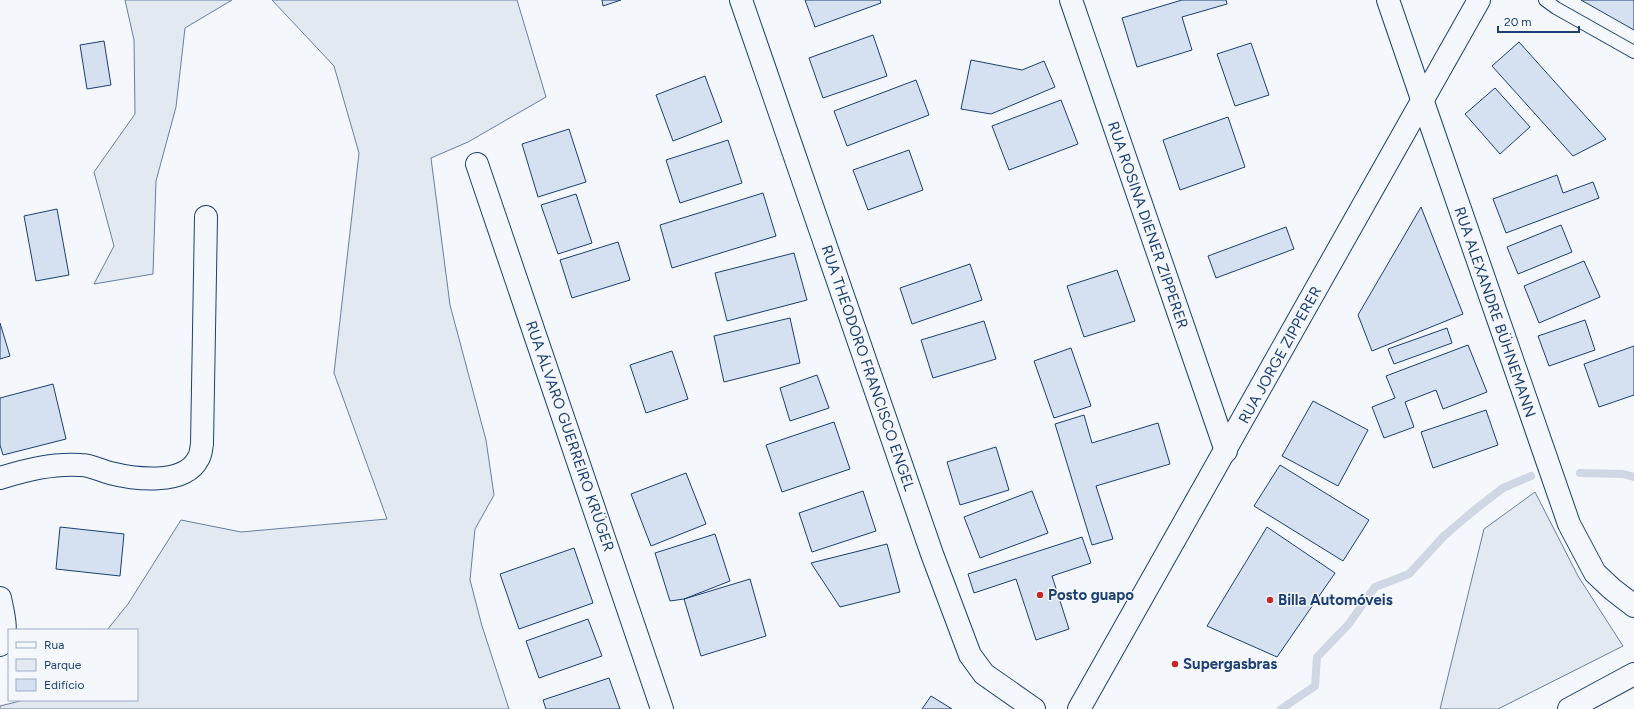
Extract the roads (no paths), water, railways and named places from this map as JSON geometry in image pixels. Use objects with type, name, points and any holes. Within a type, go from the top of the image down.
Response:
[{"type":"street","name":"RUA THEODORO FRANCISCO ENGEL","points":[[741,0],[932,554],[967,648],[984,674],[1034,709]]},
{"type":"street","name":"RUA ROSINA DIENER ZIPPERER","points":[[1071,0],[1226,451]]},
{"type":"street","name":"RUA ALEXANDRE BÜHNEMANN","points":[[1388,0],[1569,524],[1582,551],[1596,573],[1612,589],[1634,606]]},
{"type":"street","name":"RUA JORGE ZIPPERER","points":[[1079,709],[1226,451],[1479,0]]},
{"type":"street","name":"RUA ÁLVARO GUERREIRO KRÜGER","points":[[477,164],[662,709]]},
{"type":"street","points":[[0,478],[38,468],[58,465],[82,465],[140,479],[162,479],[187,472],[198,460],[202,444],[206,217]]},
{"type":"street","points":[[0,598],[5,619],[4,639],[0,646]]},
{"type":"street","points":[[1568,709],[1634,674]]},
{"type":"lane","points":[[1545,0],[1556,8],[1634,52]]},
{"type":"waterway","points":[[1580,473],[1623,474],[1634,477]]},
{"type":"waterway","points":[[1281,709],[1315,686],[1317,657],[1348,625],[1375,587],[1409,574],[1444,536],[1472,512],[1503,488],[1531,476]]},
{"type":"place","name":"Posto guapo","points":[[1040,595]]},
{"type":"place","name":"Billa Automóveis","points":[[1270,600]]},
{"type":"place","name":"Supergasbras","points":[[1175,664]]}]
